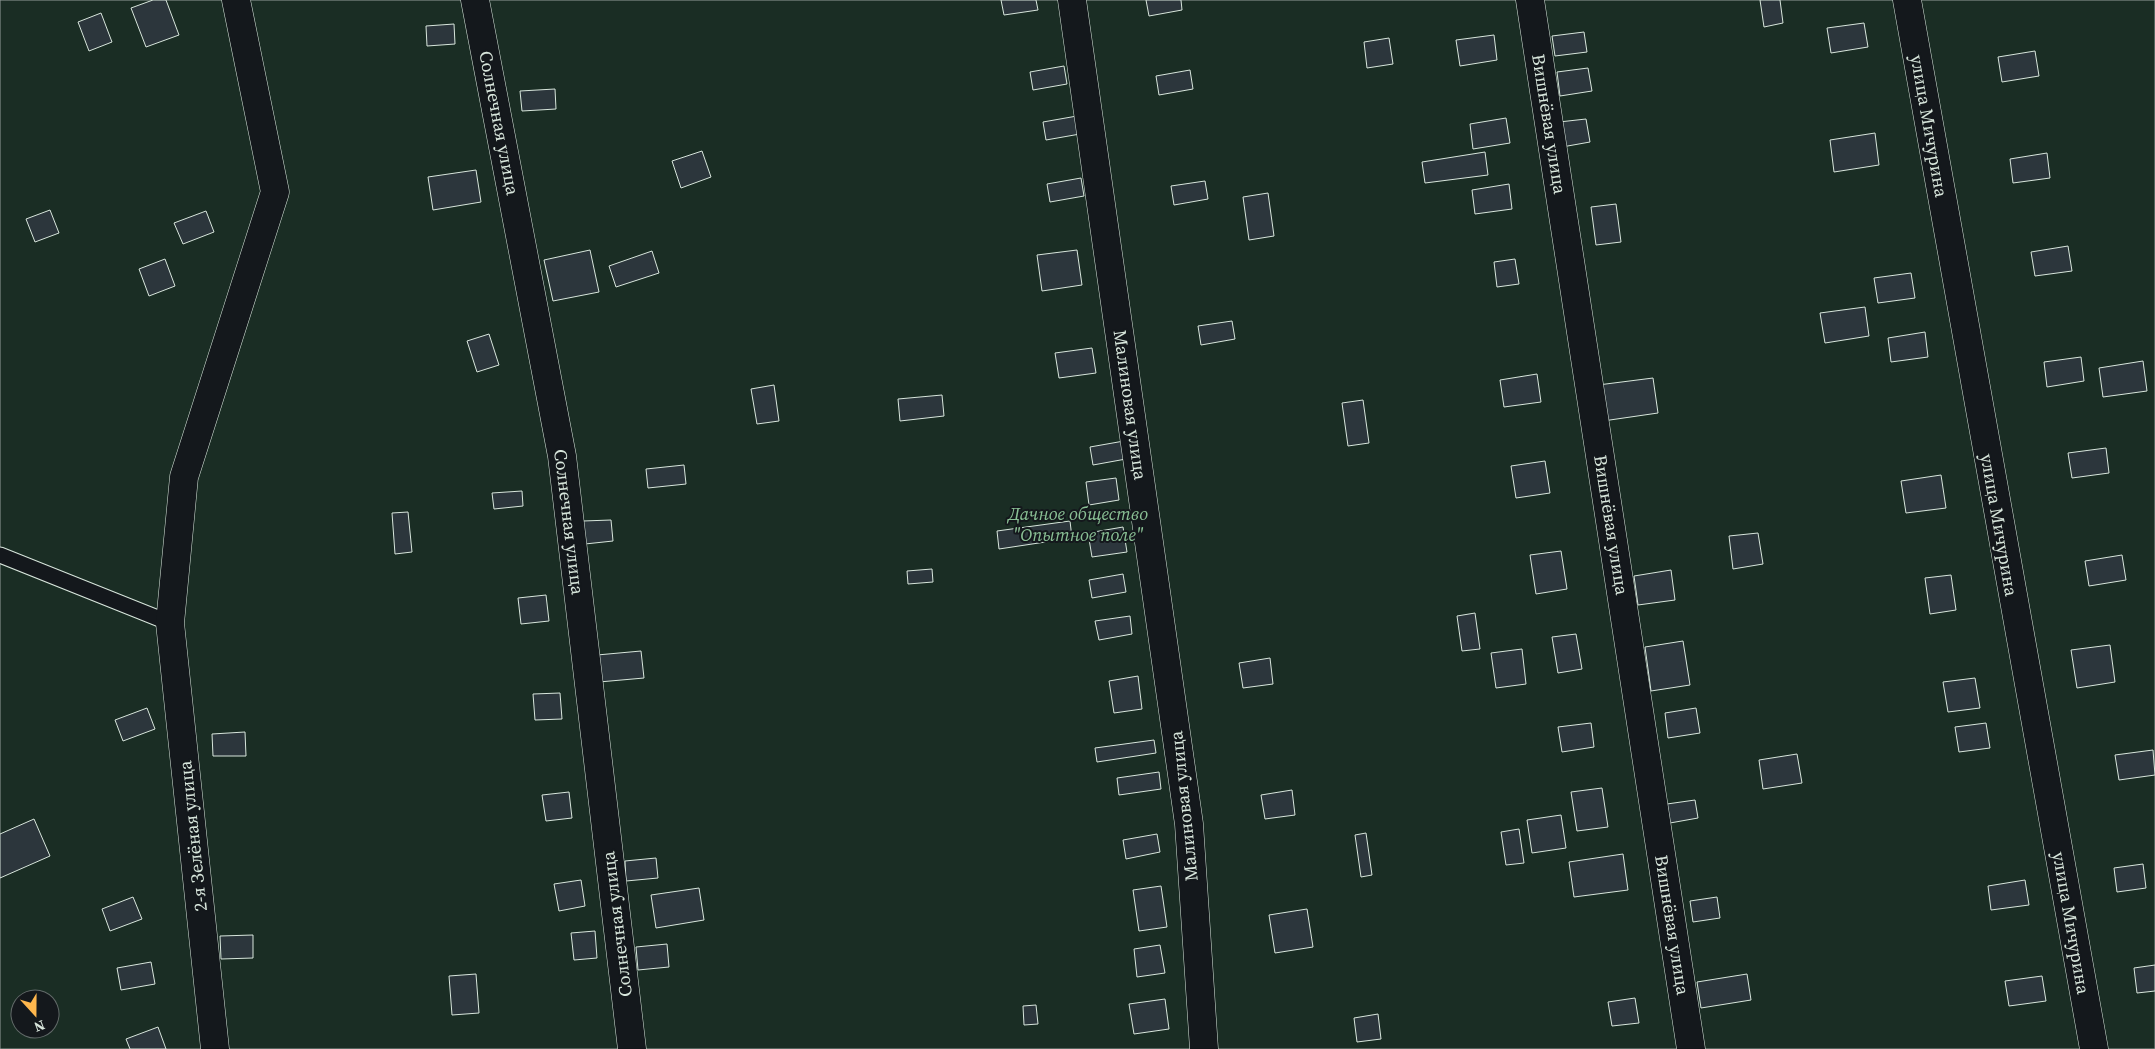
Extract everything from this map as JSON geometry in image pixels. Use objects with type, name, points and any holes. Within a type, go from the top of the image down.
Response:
[{"type":"street","name":"2-я Зелёная улица","points":[[215,1049],[170,623],[184,477],[275,192],[236,0]]},
{"type":"street","name":"Солнечная улица","points":[[475,0],[562,456],[632,1049]]},
{"type":"street","name":"Малиновая улица","points":[[1072,0],[1189,824],[1204,1049]]},
{"type":"street","name":"Вишнёвая улица","points":[[1530,0],[1691,1049]]},
{"type":"street","name":"улица Мичурина","points":[[1907,0],[2094,1049]]},
{"type":"lane","points":[[0,554],[170,623]]},
{"type":"green space","name":"Дачное общество \"Опытное поле\"","points":[[0,0],[2155,0],[2155,1049],[0,1049]]},
{"type":"building","points":[[153,0],[166,0],[179,35],[146,47],[131,8]]},
{"type":"building","points":[[1001,0],[1036,0],[1038,10],[1004,15]]},
{"type":"building","points":[[1146,0],[1181,0],[1182,10],[1149,16]]},
{"type":"building","points":[[1760,0],[1780,0],[1783,23],[1764,27]]},
{"type":"building","points":[[101,13],[112,42],[89,51],[78,22]]},
{"type":"building","points":[[1864,23],[1868,47],[1831,53],[1827,28]]},
{"type":"building","points":[[454,24],[455,44],[427,46],[426,26]]},
{"type":"building","points":[[1584,32],[1587,52],[1555,56],[1552,36]]},
{"type":"building","points":[[1494,35],[1497,60],[1460,66],[1456,40]]},
{"type":"building","points":[[1389,38],[1393,64],[1367,68],[1364,42]]},
{"type":"building","points":[[2035,51],[2039,76],[2002,82],[1998,57]]},
{"type":"building","points":[[1064,66],[1067,84],[1033,90],[1030,72]]},
{"type":"building","points":[[1588,68],[1592,91],[1560,96],[1557,72]]},
{"type":"building","points":[[1190,70],[1193,89],[1159,95],[1156,76]]},
{"type":"building","points":[[555,89],[556,109],[522,111],[520,91]]},
{"type":"building","points":[[1077,116],[1080,134],[1046,140],[1043,122]]},
{"type":"building","points":[[1506,118],[1510,143],[1473,149],[1470,124]]},
{"type":"building","points":[[1586,119],[1590,142],[1562,147],[1559,122]]},
{"type":"building","points":[[1875,133],[1879,165],[1834,172],[1830,140]]},
{"type":"building","points":[[702,151],[711,177],[681,188],[672,161]]},
{"type":"building","points":[[1485,152],[1488,175],[1425,183],[1422,162]]},
{"type":"building","points":[[2047,153],[2050,178],[2013,183],[2010,159]]},
{"type":"building","points":[[476,170],[481,202],[433,210],[428,177]]},
{"type":"building","points":[[1081,178],[1084,196],[1050,202],[1047,184]]},
{"type":"building","points":[[1205,181],[1208,199],[1174,205],[1171,186]]},
{"type":"building","points":[[1509,184],[1512,209],[1475,214],[1472,190]]},
{"type":"building","points":[[1268,193],[1274,236],[1249,240],[1243,197]]},
{"type":"building","points":[[1616,204],[1621,242],[1596,245],[1591,207]]},
{"type":"building","points":[[50,210],[59,233],[35,242],[26,219]]},
{"type":"building","points":[[206,211],[214,232],[183,244],[174,223]]},
{"type":"building","points":[[2068,246],[2072,271],[2035,276],[2031,252]]},
{"type":"building","points":[[590,250],[599,292],[553,301],[544,260]]},
{"type":"building","points":[[1077,250],[1082,285],[1042,291],[1037,255]]},
{"type":"building","points":[[652,251],[659,273],[616,287],[609,266]]},
{"type":"building","points":[[165,259],[175,286],[149,296],[139,269]]},
{"type":"building","points":[[1515,259],[1519,284],[1497,287],[1494,262]]},
{"type":"building","points":[[1911,273],[1915,298],[1878,303],[1874,278]]},
{"type":"building","points":[[1865,307],[1869,336],[1825,343],[1820,313]]},
{"type":"building","points":[[1232,321],[1235,339],[1201,345],[1198,326]]},
{"type":"building","points":[[1925,332],[1928,357],[1891,362],[1888,338]]},
{"type":"building","points":[[489,334],[499,365],[477,372],[467,341]]},
{"type":"building","points":[[1092,348],[1096,373],[1059,378],[1055,353]]},
{"type":"building","points":[[2081,357],[2084,381],[2047,387],[2044,362]]},
{"type":"building","points":[[2143,361],[2147,391],[2103,397],[2099,368]]},
{"type":"building","points":[[1537,374],[1541,402],[1504,407],[1500,380]]},
{"type":"building","points":[[1653,378],[1658,413],[1603,421],[1598,385]]},
{"type":"building","points":[[774,385],[779,421],[757,424],[751,389]]},
{"type":"building","points":[[942,395],[944,416],[900,421],[898,399]]},
{"type":"building","points":[[1363,400],[1369,443],[1348,446],[1342,403]]},
{"type":"building","points":[[1124,441],[1126,459],[1093,465],[1090,447]]},
{"type":"building","points":[[2106,448],[2109,473],[2072,478],[2068,453]]},
{"type":"building","points":[[1545,461],[1550,493],[1516,498],[1511,466]]},
{"type":"building","points":[[684,465],[686,484],[648,488],[646,469]]},
{"type":"building","points":[[1941,475],[1946,508],[1906,513],[1901,481]]},
{"type":"building","points":[[1116,478],[1119,500],[1089,505],[1086,482]]},
{"type":"building","points":[[522,491],[523,506],[494,509],[492,493]]},
{"type":"building","points":[[408,512],[412,552],[395,554],[392,513]]},
{"type":"building","points":[[611,520],[613,541],[585,544],[583,521]]},
{"type":"building","points":[[1070,521],[1072,538],[999,549],[997,531]]},
{"type":"building","points":[[1123,527],[1127,552],[1092,557],[1088,533]]},
{"type":"building","points":[[1758,533],[1763,564],[1733,569],[1729,536]]},
{"type":"building","points":[[1561,551],[1567,589],[1536,594],[1530,555]]},
{"type":"building","points":[[2122,555],[2126,580],[2089,586],[2085,561]]},
{"type":"building","points":[[932,569],[933,582],[908,584],[907,571]]},
{"type":"building","points":[[1671,570],[1675,600],[1638,605],[1634,576]]},
{"type":"building","points":[[1123,574],[1126,592],[1092,598],[1089,580]]},
{"type":"building","points":[[1951,575],[1956,610],[1930,614],[1925,578]]},
{"type":"building","points":[[546,595],[549,621],[521,624],[518,598]]},
{"type":"building","points":[[1475,613],[1480,649],[1462,651],[1457,616]]},
{"type":"building","points":[[1130,616],[1132,634],[1099,640],[1095,621]]},
{"type":"building","points":[[1576,634],[1582,669],[1558,673],[1552,637]]},
{"type":"building","points":[[1683,641],[1690,685],[1651,691],[1645,647]]},
{"type":"building","points":[[2110,645],[2115,682],[2077,688],[2071,650]]},
{"type":"building","points":[[1522,649],[1526,684],[1496,688],[1491,653]]},
{"type":"building","points":[[641,651],[644,678],[599,682],[597,655]]},
{"type":"building","points":[[1270,658],[1273,684],[1243,688],[1239,663]]},
{"type":"building","points":[[1138,676],[1142,709],[1114,713],[1109,681]]},
{"type":"building","points":[[1975,678],[1980,708],[1948,712],[1943,682]]},
{"type":"building","points":[[560,693],[562,719],[535,720],[533,694]]},
{"type":"building","points":[[147,708],[155,729],[123,741],[115,720]]},
{"type":"building","points":[[1696,708],[1700,733],[1668,738],[1665,713]]},
{"type":"building","points":[[1591,723],[1594,747],[1562,752],[1558,727]]},
{"type":"building","points":[[1986,723],[1990,748],[1959,752],[1955,727]]},
{"type":"building","points":[[245,732],[246,756],[213,756],[212,734]]},
{"type":"building","points":[[1154,740],[1156,753],[1097,762],[1095,748]]},
{"type":"building","points":[[2153,750],[2155,775],[2119,780],[2115,755]]},
{"type":"building","points":[[1797,754],[1802,783],[1763,789],[1759,760]]},
{"type":"building","points":[[1159,772],[1161,789],[1119,795],[1117,778]]},
{"type":"building","points":[[1602,788],[1608,827],[1577,831],[1571,792]]},
{"type":"building","points":[[1292,790],[1295,815],[1265,819],[1261,795]]},
{"type":"building","points":[[569,792],[572,818],[546,821],[542,795]]},
{"type":"building","points":[[1695,800],[1698,818],[1670,823],[1667,804]]},
{"type":"building","points":[[1561,815],[1566,848],[1532,853],[1527,820]]},
{"type":"building","points":[[34,819],[50,856],[0,878],[0,834]]},
{"type":"building","points":[[1519,829],[1524,863],[1506,865],[1501,832]]},
{"type":"building","points":[[1366,833],[1372,875],[1361,877],[1355,835]]},
{"type":"building","points":[[1157,834],[1160,852],[1126,859],[1123,840]]},
{"type":"building","points":[[1623,854],[1628,890],[1574,897],[1569,862]]},
{"type":"building","points":[[656,858],[658,878],[626,881],[625,861]]},
{"type":"building","points":[[2143,864],[2146,888],[2117,892],[2114,868]]},
{"type":"building","points":[[581,880],[585,906],[559,911],[554,884]]},
{"type":"building","points":[[2025,880],[2029,905],[1991,910],[1988,886]]},
{"type":"building","points":[[1161,886],[1167,927],[1139,931],[1133,890]]},
{"type":"building","points":[[699,888],[704,920],[656,928],[651,895]]},
{"type":"building","points":[[133,897],[142,919],[110,931],[102,909]]},
{"type":"building","points":[[1717,897],[1720,918],[1693,922],[1690,901]]},
{"type":"building","points":[[1307,909],[1313,947],[1275,953],[1269,915]]},
{"type":"building","points":[[595,931],[597,958],[574,960],[571,933]]},
{"type":"building","points":[[253,935],[253,958],[221,959],[220,936]]},
{"type":"building","points":[[667,944],[669,967],[638,970],[636,947]]},
{"type":"building","points":[[1160,945],[1165,973],[1137,977],[1134,949]]},
{"type":"building","points":[[151,962],[155,984],[121,990],[117,968]]},
{"type":"building","points":[[2155,965],[2155,991],[2137,993],[2134,968]]},
{"type":"building","points":[[476,974],[479,1013],[452,1015],[449,976]]},
{"type":"building","points":[[1747,974],[1751,1000],[1701,1008],[1697,982]]},
{"type":"building","points":[[2042,976],[2046,1001],[2009,1006],[2005,981]]},
{"type":"building","points":[[1635,998],[1639,1023],[1612,1026],[1608,1002]]},
{"type":"building","points":[[1165,999],[1169,1029],[1134,1034],[1129,1004]]},
{"type":"building","points":[[1036,1005],[1038,1024],[1024,1025],[1023,1006]]},
{"type":"building","points":[[1378,1014],[1381,1039],[1357,1042],[1354,1018]]},
{"type":"building","points":[[158,1027],[166,1049],[130,1049],[126,1039]]}]
